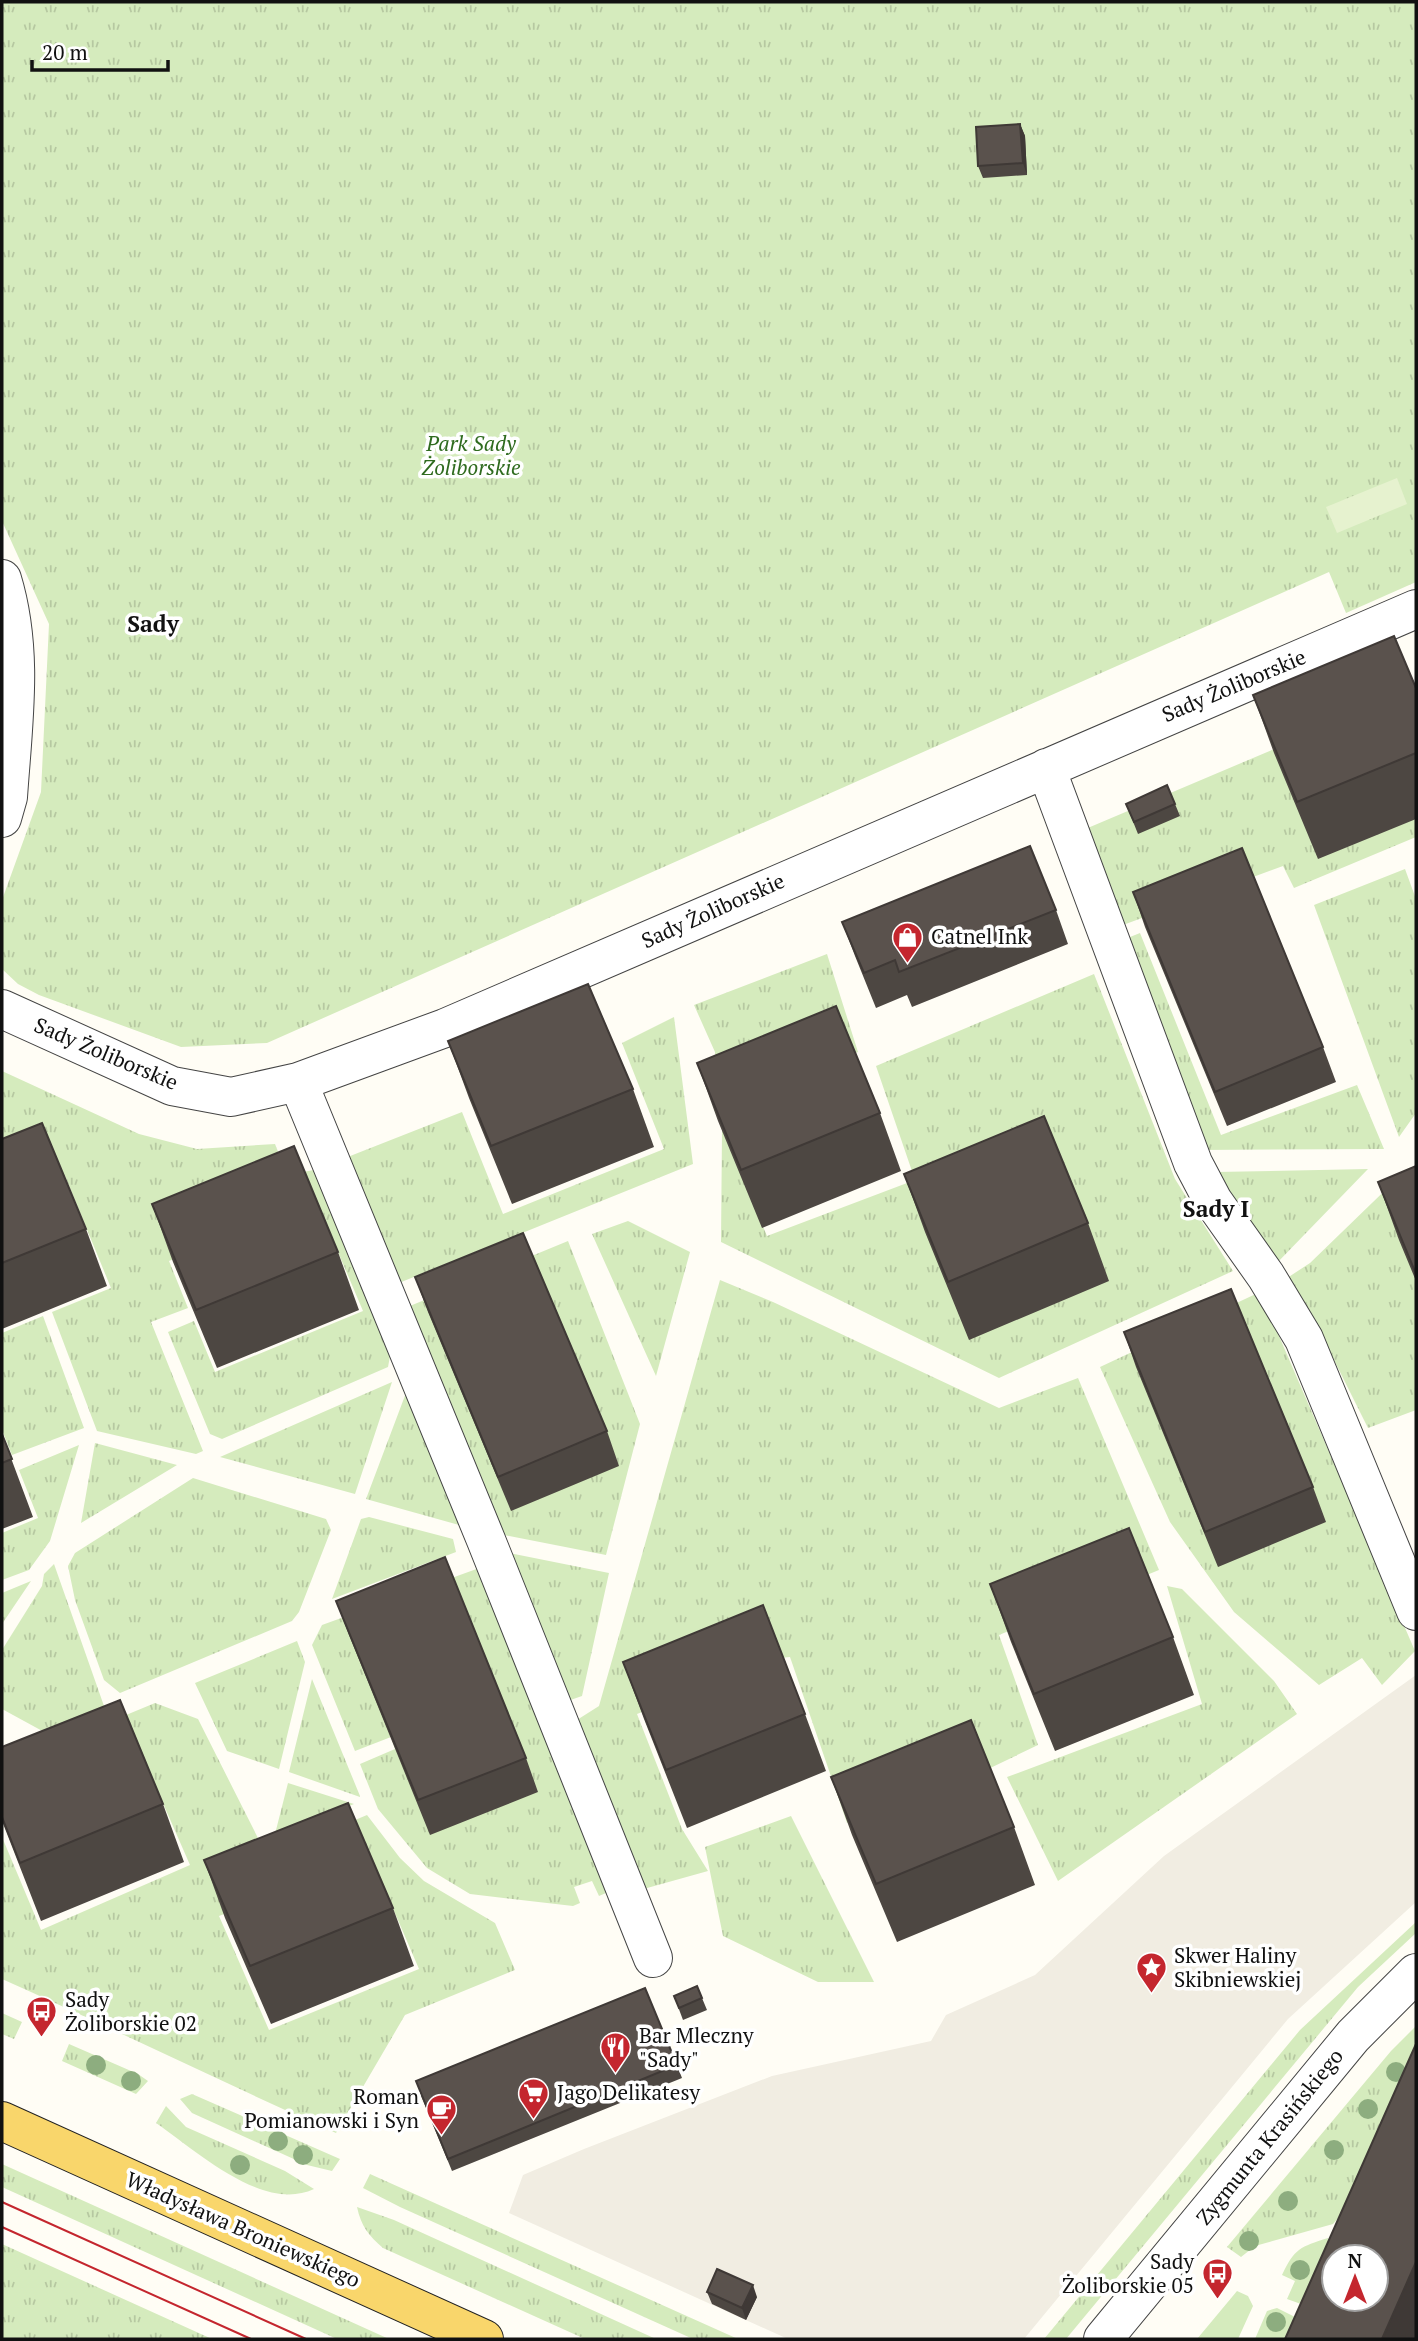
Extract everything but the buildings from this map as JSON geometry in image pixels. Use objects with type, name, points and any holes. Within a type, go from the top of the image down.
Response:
[{"type":"main road","name":"Władysława Broniewskiego","points":[[2,2121],[484,2339]]},
{"type":"street","points":[[2,579],[12,614],[17,663],[8,797],[2,818]]},
{"type":"street","name":"Sady Żoliborskie","points":[[2,1009],[172,1086],[231,1097],[298,1082],[445,1028],[1416,609]]},
{"type":"street","points":[[1046,768],[1193,1163],[1213,1201],[1266,1276],[1304,1339],[1416,1611]]},
{"type":"street","points":[[298,1082],[486,1540],[653,1958]]},
{"type":"street","name":"Zygmunta Krasińskiego","points":[[1103,2339],[1353,2036],[1416,1973]]},
{"type":"green space","name":"Park Sady Żoliborskie","points":[[2,2],[1416,2],[1416,582],[1346,613],[1329,572],[267,1043],[181,1047],[39,995],[18,984],[2,969],[2,900],[41,792],[49,624],[2,521]]},
{"type":"green space","points":[[1397,478],[1407,504],[1337,533],[1326,507]]},
{"type":"green space","points":[[1416,689],[1416,837],[1294,888],[1283,866],[1123,925],[1083,830]]},
{"type":"green space","points":[[1405,869],[1416,899],[1416,1113],[1399,1137],[1314,905]]},
{"type":"green space","points":[[1140,933],[1221,1135],[1357,1085],[1384,1149],[1198,1150],[1125,939]]},
{"type":"green space","points":[[827,954],[858,1052],[714,1111],[715,1052],[694,1005]]},
{"type":"green space","points":[[1094,974],[1175,1179],[1233,1271],[999,1378],[721,1242],[722,1130],[767,1236],[915,1180],[876,1066]]},
{"type":"green space","points":[[674,1017],[693,1164],[394,1285],[340,1160],[462,1112],[503,1214],[664,1149],[622,1043]]},
{"type":"green space","points":[[2,1071],[139,1134],[197,1149],[275,1144],[287,1175],[319,1169],[393,1340],[388,1367],[222,1439],[210,1434],[168,1332],[194,1321],[215,1372],[363,1311],[316,1200],[169,1261],[188,1308],[151,1322],[203,1451],[196,1454],[97,1431],[52,1312],[111,1288],[65,1176],[2,1201]]},
{"type":"green space","points":[[1368,1169],[1275,1265],[1215,1172]]},
{"type":"green space","points":[[1416,1171],[1416,1410],[1368,1428],[1319,1330],[1281,1282],[1310,1263],[1404,1172]]},
{"type":"green space","points":[[628,1221],[690,1252],[656,1376],[592,1234]]},
{"type":"green space","points":[[568,1241],[640,1424],[606,1555],[499,1534],[405,1308]]},
{"type":"green space","points":[[720,1280],[773,1302],[999,1408],[1078,1378],[1159,1570],[999,1635],[1038,1745],[984,1771],[847,1823],[790,1657],[779,1658],[637,1714],[682,1829],[708,1871],[640,1890],[569,1725],[599,1706]]},
{"type":"green space","points":[[1260,1292],[1415,1651],[1382,1685],[1362,1658],[1319,1685],[1234,1612],[1170,1522],[1100,1367]]},
{"type":"green space","points":[[43,1316],[84,1428],[12,1455],[2,1430],[2,1333]]},
{"type":"green space","points":[[392,1382],[355,1494],[220,1457]]},
{"type":"green space","points":[[409,1385],[459,1525],[366,1499]]},
{"type":"green space","points":[[95,1443],[177,1465],[81,1523]]},
{"type":"green space","points":[[79,1445],[50,1541],[29,1570],[2,1580],[2,1533],[38,1518],[19,1470]]},
{"type":"green space","points":[[193,1478],[326,1519],[331,1530],[299,1612],[292,1621],[120,1693],[104,1680],[75,1600],[68,1566],[75,1553]]},
{"type":"green space","points":[[369,1517],[453,1539],[456,1552],[332,1599],[361,1519]]},
{"type":"green space","points":[[499,1551],[609,1573],[582,1696],[559,1704]]},
{"type":"green space","points":[[54,1564],[104,1706],[46,1733],[2,1709],[2,1650],[42,1586],[44,1574]]},
{"type":"green space","points":[[482,1567],[613,1890],[599,1896],[592,1881],[574,1887],[580,1903],[573,1906],[470,1894],[427,1868],[378,1809],[360,1764],[395,1749],[391,1737],[355,1751],[312,1645],[322,1625]]},
{"type":"green space","points":[[31,1581],[2,1624],[2,1593]]},
{"type":"green space","points":[[1167,1586],[1182,1589],[1274,1681],[1297,1714],[1058,1881],[1007,1777],[1202,1704]]},
{"type":"green space","points":[[297,1641],[305,1662],[279,1769],[227,1751],[195,1683]]},
{"type":"green space","points":[[312,1679],[360,1796],[360,1797],[289,1772]]},
{"type":"green space","points":[[155,1703],[198,1719],[263,1848],[279,1893],[219,1916],[269,2030],[419,1969],[370,1855],[294,1885],[281,1851],[367,1815],[400,1858],[424,1881],[495,1923],[515,1970],[405,2015],[336,2133],[2,1979],[2,1837],[41,1930],[190,1865],[141,1753],[61,1742]]},
{"type":"green space","points":[[288,1783],[354,1804],[275,1834]]},
{"type":"green space","points":[[791,1816],[874,1982],[818,1982],[723,1936],[705,1847]]},
{"type":"green space","points":[[1416,1922],[1416,1933],[1358,1987],[1066,2339],[1044,2339],[1300,2030]]},
{"type":"green space","points":[[2,2013],[22,2022],[14,2039],[2,2034]]},
{"type":"green space","points":[[1416,2026],[1416,2057],[1347,2208],[1333,2224],[1255,2246],[1241,2257],[1227,2247],[1391,2051]]},
{"type":"green space","points":[[69,2044],[148,2081],[136,2094],[62,2061]]},
{"type":"green space","points":[[192,2094],[340,2159],[332,2171],[307,2165],[192,2113],[180,2099]]},
{"type":"green space","points":[[166,2106],[186,2127],[285,2171],[314,2189],[294,2194],[274,2193],[231,2176],[156,2123]]},
{"type":"green space","points":[[2,2164],[389,2339],[337,2339],[2,2187]]},
{"type":"green space","points":[[370,2174],[738,2339],[693,2339],[400,2207],[363,2188]]},
{"type":"green space","points":[[357,2207],[394,2220],[656,2339],[585,2339],[383,2248],[366,2230]]},
{"type":"green space","points":[[1328,2238],[1331,2243],[1320,2243],[1320,2267],[1301,2304],[1287,2299],[1295,2281],[1282,2275],[1295,2254]]},
{"type":"green space","points":[[2,2244],[212,2339],[2,2339]]},
{"type":"green space","points":[[1237,2291],[1248,2296],[1253,2306],[1238,2339],[1197,2339]]},
{"type":"green space","points":[[1277,2308],[1295,2317],[1291,2339],[1255,2339],[1267,2311]]},
{"type":"shaded area","name":"Skwer Haliny Skibniewskiej","points":[[1416,1675],[1416,1902],[1288,2019],[1024,2339],[788,2339],[509,2213],[523,2175],[584,2149],[772,2076],[931,2041],[946,2015],[1035,1975],[1164,1856]]},
{"type":"tram line","points":[[2,2202],[306,2339]]},
{"type":"tram line","points":[[2,2227],[251,2339]]},
{"type":"place","name":"Catnel Ink","points":[[908,964]]},
{"type":"place","name":"Skwer Haliny Skibniewskiej","points":[[1151,1995]]},
{"type":"place","name":"Sady Żoliborskie 02","points":[[42,2039]]},
{"type":"place","name":"Bar Mleczny \"Sady\"","points":[[616,2075]]},
{"type":"place","name":"Jago Delikatesy","points":[[534,2120]]},
{"type":"place","name":"Roman Pomianowski i Syn","points":[[442,2136]]},
{"type":"place","name":"Sady Żoliborskie 05","points":[[1217,2301]]},
{"type":"district","name":"Sady","points":[[153,624]]},
{"type":"district","name":"Sady I","points":[[1216,1209]]}]
